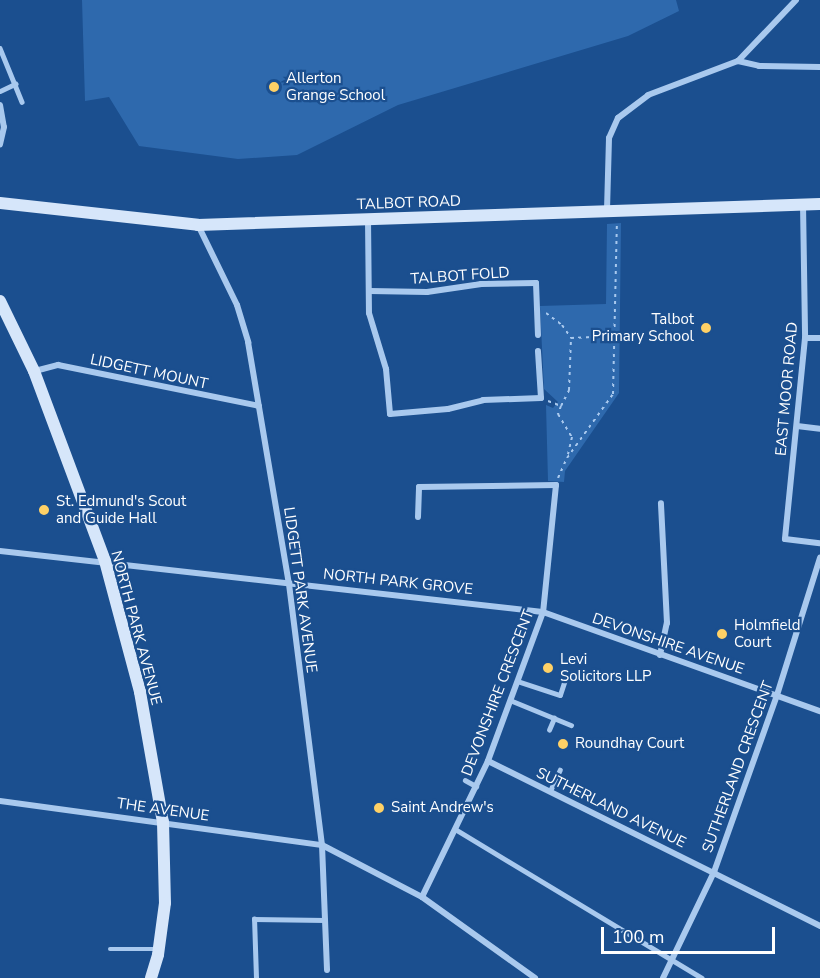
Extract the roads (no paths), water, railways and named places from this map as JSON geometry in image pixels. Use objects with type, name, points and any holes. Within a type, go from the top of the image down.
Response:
[{"type":"street","points":[[612,210],[609,138],[618,118],[648,95],[738,61],[796,0]]},
{"type":"street","points":[[738,61],[759,66],[820,67]]},
{"type":"street","points":[[0,105],[4,127],[0,145]]},
{"type":"street","name":"TALBOT ROAD","points":[[0,202],[198,225],[820,204]]},
{"type":"street","name":"EAST MOOR ROAD","points":[[803,204],[806,338],[785,538],[820,543]]},
{"type":"street","points":[[369,219],[369,313],[386,369],[390,414],[448,409],[483,400],[541,398],[538,351]]},
{"type":"street","name":"LIDGETT PARK AVENUE","points":[[198,225],[237,305],[248,342],[288,584],[322,845],[327,970]]},
{"type":"street","name":"TALBOT FOLD","points":[[370,291],[427,292],[481,284],[536,283],[538,335]]},
{"type":"street","name":"NORTH PARK AVENUE","points":[[0,301],[34,371],[105,561],[140,692],[163,822],[165,903],[159,949],[151,978]]},
{"type":"street","points":[[806,338],[820,338]]},
{"type":"street","name":"LIDGETT MOUNT","points":[[34,371],[58,365],[259,406]]},
{"type":"street","points":[[796,426],[820,429]]},
{"type":"street","name":"DEVONSHIRE CRESCENT","points":[[418,517],[418,488],[556,485],[543,612],[488,761],[422,897]]},
{"type":"street","points":[[660,655],[667,623],[661,503]]},
{"type":"street","name":"NORTH PARK GROVE","points":[[0,551],[543,612]]},
{"type":"street","name":"SUTHERLAND CRESCENT","points":[[663,978],[714,872],[777,695],[820,558]]},
{"type":"street","name":"DEVONSHIRE AVENUE","points":[[543,612],[820,711]]},
{"type":"street","name":"SUTHERLAND AVENUE","points":[[488,761],[820,927]]},
{"type":"street","name":"THE AVENUE","points":[[0,801],[322,845],[422,897],[535,978]]},
{"type":"lane","points":[[0,48],[22,102]]},
{"type":"lane","points":[[0,91],[15,84]]},
{"type":"lane","points":[[517,681],[560,696],[565,680]]},
{"type":"lane","points":[[510,700],[571,725]]},
{"type":"lane","points":[[549,730],[554,718]]},
{"type":"lane","points":[[550,791],[560,770]]},
{"type":"lane","points":[[465,780],[476,786]]},
{"type":"lane","points":[[455,829],[702,978]]},
{"type":"lane","points":[[256,978],[254,919],[325,920]]},
{"type":"lane","points":[[110,949],[159,949]]},
{"type":"place","name":"Allerton Grange School","points":[[274,87]]},
{"type":"place","name":"Talbot Primary School","points":[[706,328]]},
{"type":"place","name":"St. Edmund's Scout and Guide Hall","points":[[44,510]]},
{"type":"place","name":"Holmfield Court","points":[[722,634]]},
{"type":"place","name":"Levi Solicitors LLP","points":[[548,668]]},
{"type":"place","name":"Roundhay Court","points":[[563,744]]},
{"type":"place","name":"Saint Andrew's","points":[[379,808]]}]
